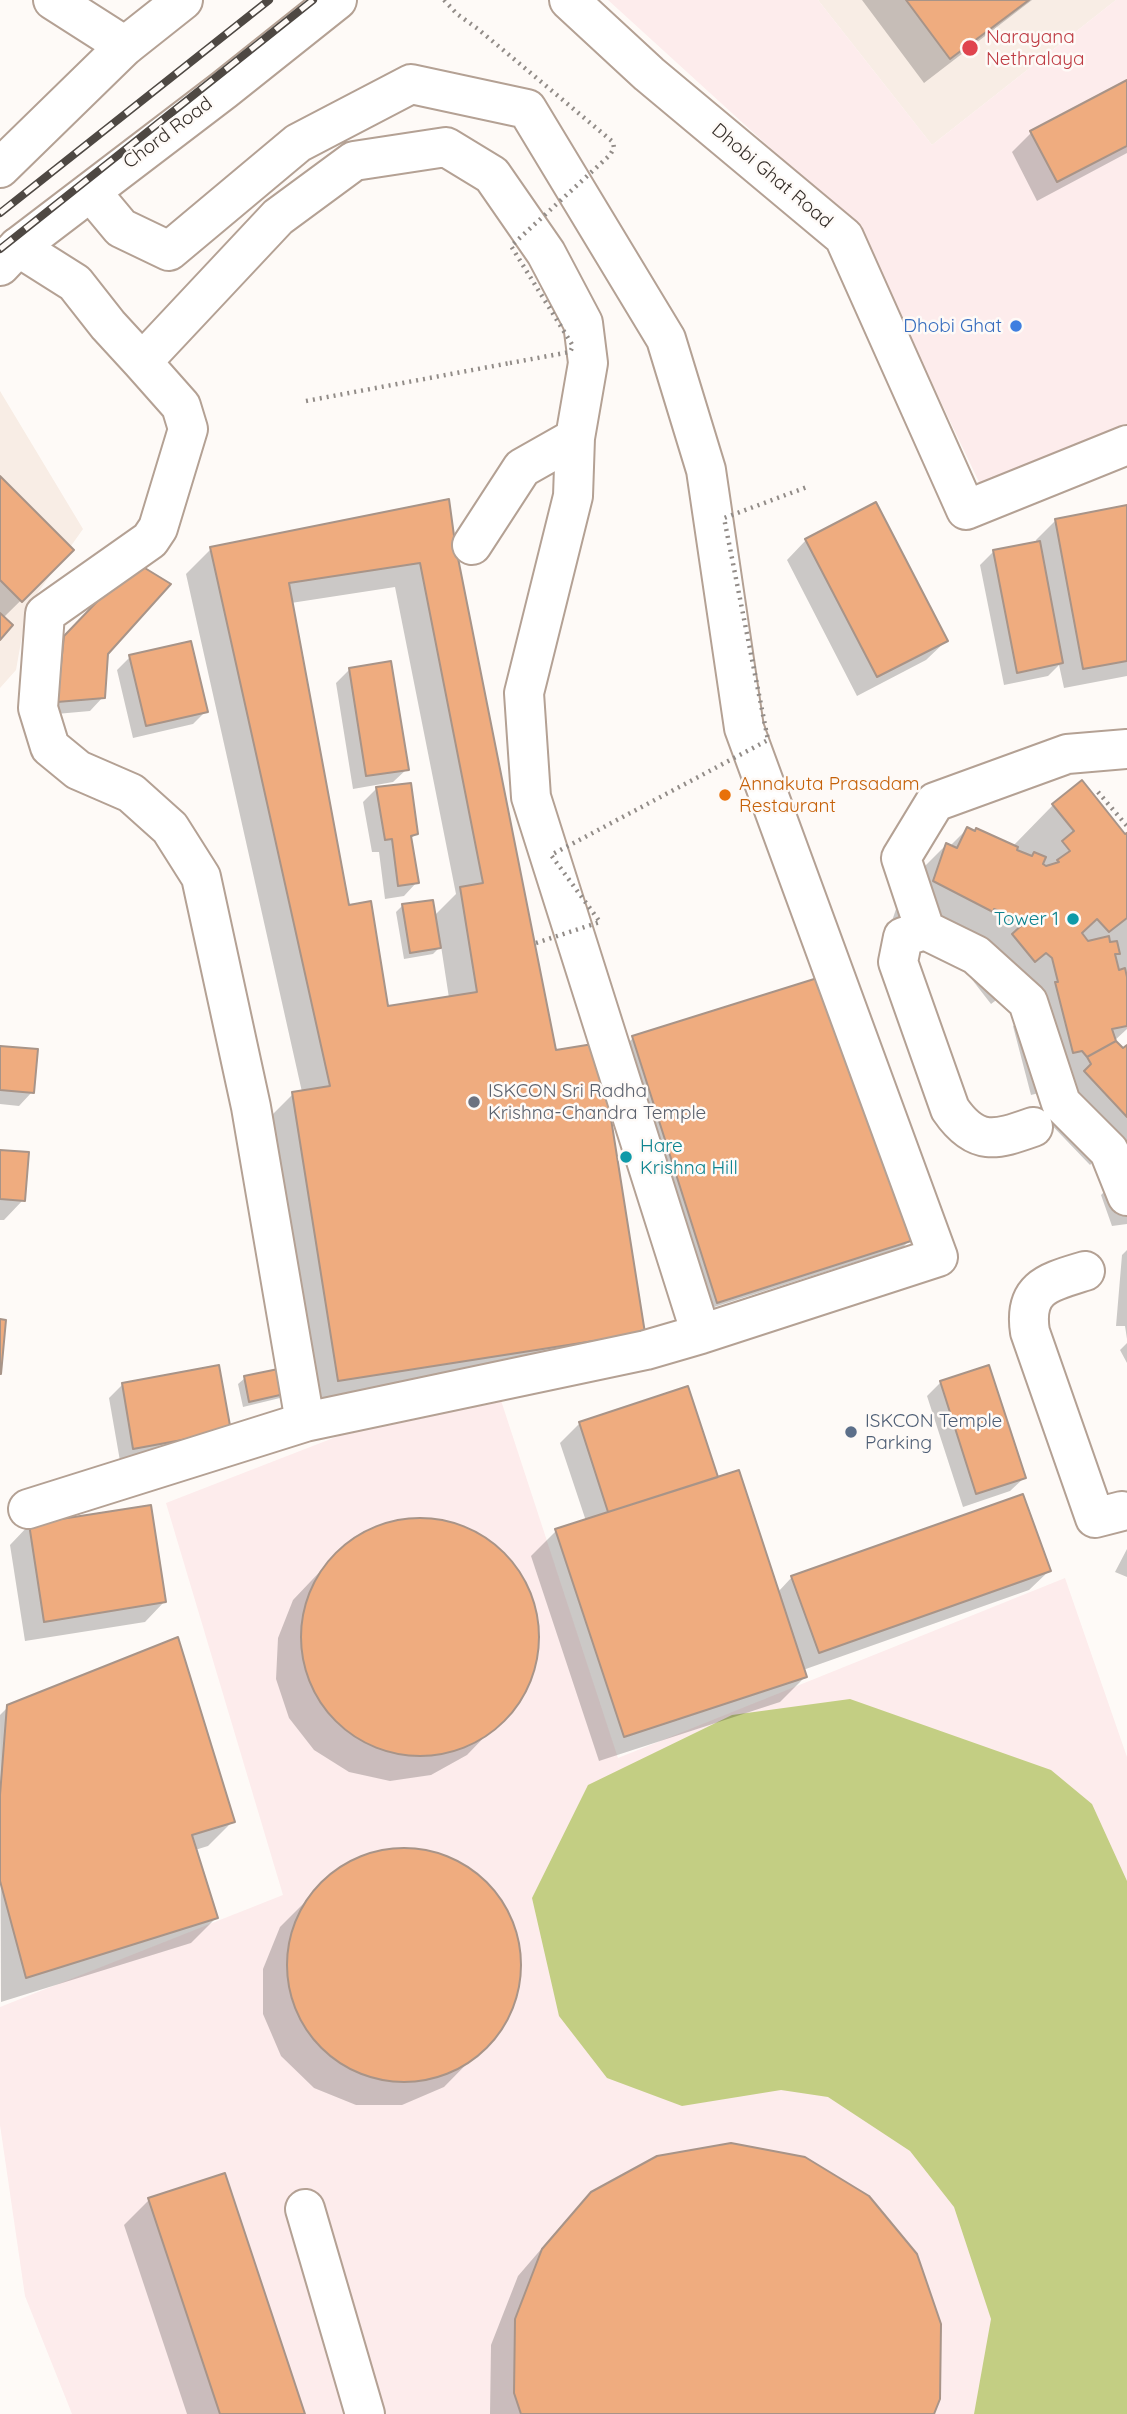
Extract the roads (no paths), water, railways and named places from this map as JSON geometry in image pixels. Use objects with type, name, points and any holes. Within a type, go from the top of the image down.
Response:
[{"type":"street","points":[[53,0],[125,46]]},
{"type":"street","points":[[0,168],[125,46],[183,0]]},
{"type":"street","name":"Chord Road","points":[[9,256],[337,0]]},
{"type":"street","name":"Dhobi Ghat Road","points":[[569,0],[649,74],[844,237],[966,510],[1127,445]]},
{"type":"street","points":[[27,1509],[305,1422],[646,1350],[938,1257],[744,728],[706,471],[666,339],[527,109],[411,84],[298,143],[169,251],[121,228],[90,192]]},
{"type":"street","points":[[142,362],[278,218],[354,161],[446,147],[492,175],[546,253],[583,323],[588,363],[575,438],[573,496],[524,693],[531,797],[701,1334]]},
{"type":"street","points":[[9,256],[75,283],[108,326],[181,406],[188,429],[158,528],[150,540],[46,614],[38,708],[50,747],[78,770],[131,793],[170,828],[201,877],[251,1107],[305,1422]]},
{"type":"street","points":[[472,545],[522,468],[575,438]]},
{"type":"street","points":[[925,930],[901,858],[935,802],[1067,754],[1127,749]]},
{"type":"street","points":[[1034,1127],[999,1139],[984,1137],[958,1122],[950,1110],[898,962],[903,937],[925,930],[976,955],[1028,1002],[1061,1103],[1109,1151],[1127,1196]]},
{"type":"street","points":[[1085,1270],[1048,1282],[1038,1291],[1031,1302],[1028,1317],[1030,1332],[1095,1518],[1125,1514]]},
{"type":"street","points":[[305,2209],[365,2414]]},
{"type":"railway","points":[[0,213],[269,0]]},
{"type":"railway","points":[[0,249],[313,0]]},
{"type":"place","name":"Narayana Nethralaya","points":[[970,48]]},
{"type":"place","name":"Dhobi Ghat","points":[[1016,326]]},
{"type":"place","name":"Annakuta Prasadam Restaurant","points":[[725,795]]},
{"type":"place","name":"Tower 1","points":[[1073,919]]},
{"type":"place","name":"ISKCON Sri Radha Krishna-Chandra Temple","points":[[474,1102]]},
{"type":"place","name":"Hare Krishna Hill","points":[[626,1157]]},
{"type":"place","name":"ISKCON Temple Parking","points":[[851,1432]]}]
